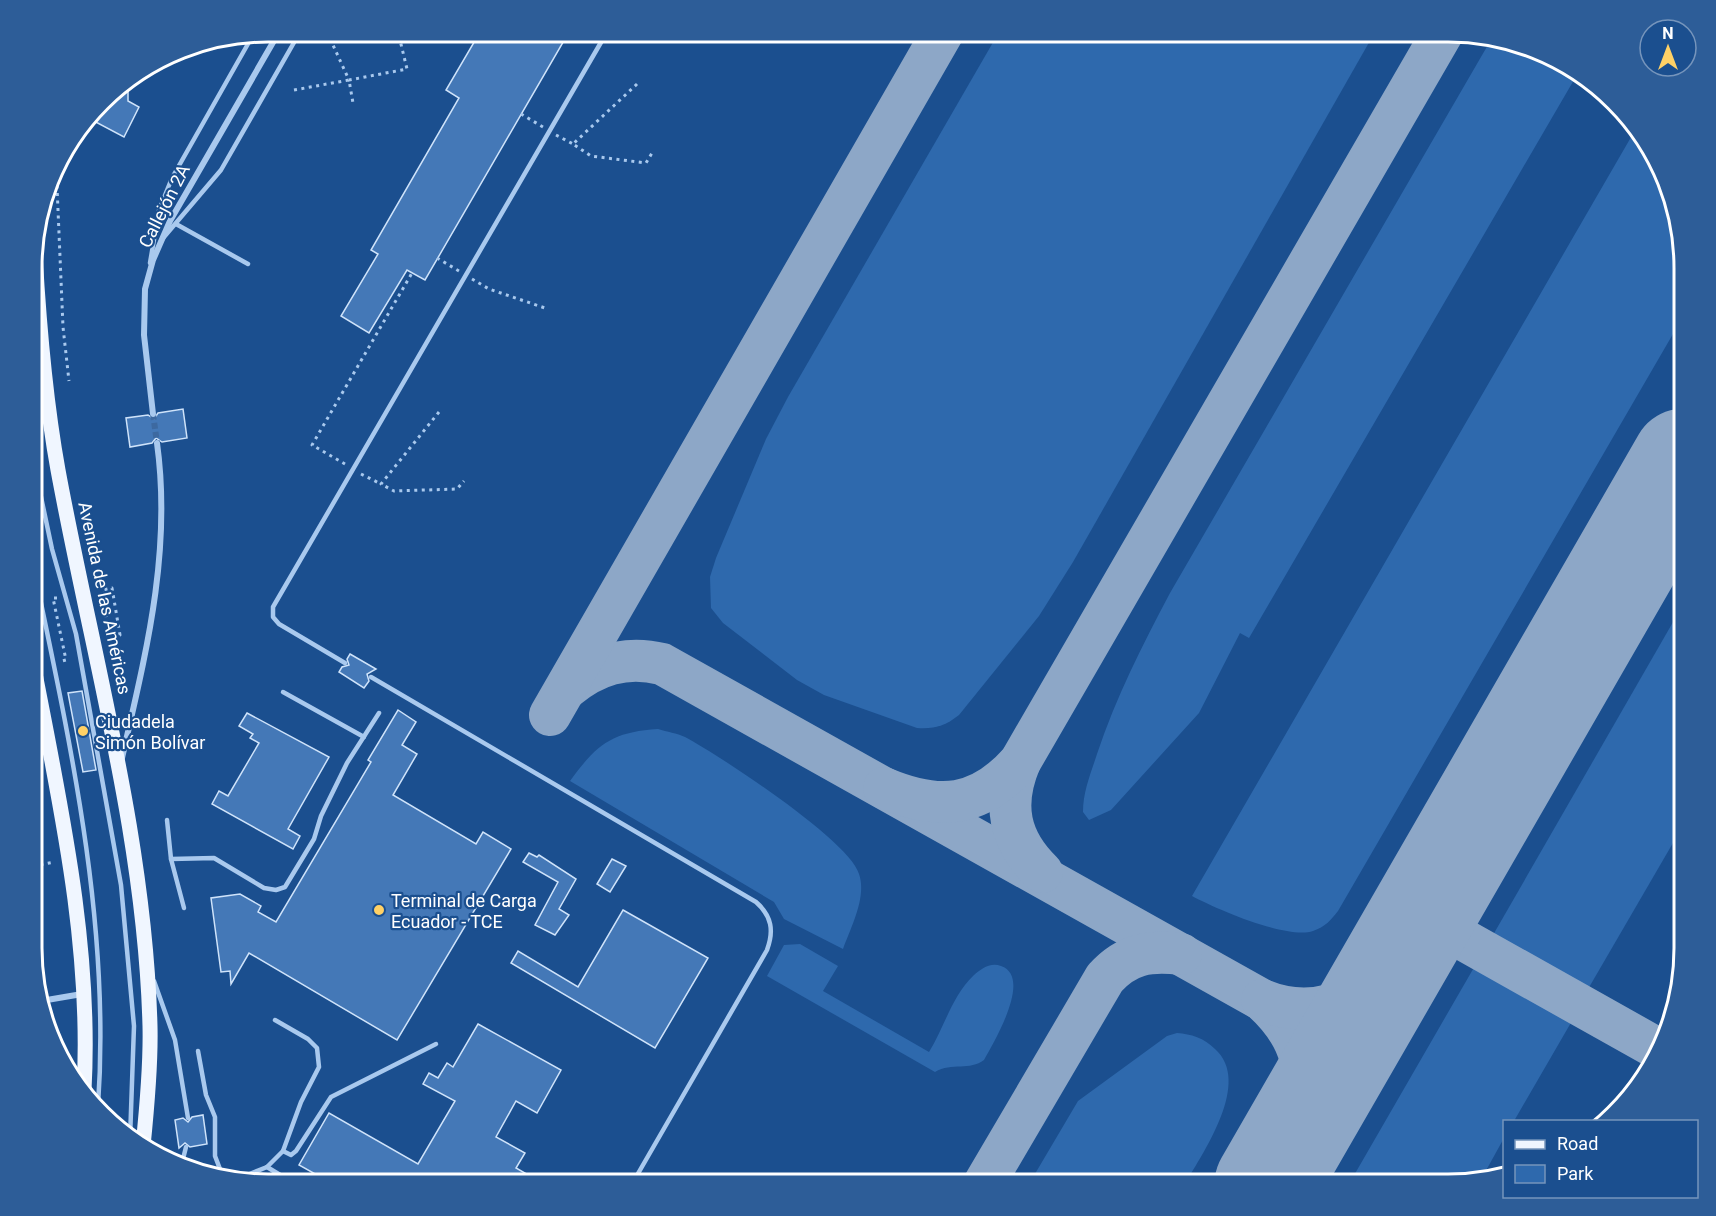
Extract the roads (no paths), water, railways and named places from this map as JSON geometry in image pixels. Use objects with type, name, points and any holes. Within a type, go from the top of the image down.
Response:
[{"type":"main road","name":"Avenida de las Américas","points":[[42,329],[50,422],[72,540],[120,765],[146,958],[150,1027],[144,1136]]},
{"type":"main road","points":[[42,710],[70,858],[85,993],[84,1078]]},
{"type":"street","name":"Callejón 2A","points":[[153,414],[144,335],[145,289],[159,244],[273,42]]},
{"type":"street","points":[[120,765],[148,648],[157,591],[163,508],[158,443]]},
{"type":"street","points":[[48,1000],[85,993]]},
{"type":"lane","points":[[159,244],[221,170],[294,42]]},
{"type":"lane","points":[[345,663],[279,624],[273,617],[273,608],[601,42]]},
{"type":"lane","points":[[145,289],[159,210],[168,185],[249,43]]},
{"type":"lane","points":[[176,224],[248,264]]},
{"type":"lane","name":"Avenida de las Américas","points":[[42,502],[52,549],[76,634],[121,885],[134,1026],[130,1127]]},
{"type":"lane","points":[[42,608],[74,760],[95,919],[101,1007],[98,1097]]},
{"type":"lane","points":[[371,677],[756,902],[765,910],[772,930],[767,950],[638,1174]]},
{"type":"lane","points":[[283,692],[364,737]]},
{"type":"lane","points":[[171,859],[214,858],[264,888],[276,890],[285,887],[314,839],[321,816],[347,763],[379,713]]},
{"type":"lane","points":[[167,820],[171,859],[184,908]]},
{"type":"lane","points":[[146,958],[175,1040],[189,1118]]},
{"type":"lane","points":[[251,1174],[267,1167],[283,1151],[320,1059],[317,1048],[308,1039],[275,1020]]},
{"type":"lane","points":[[283,1151],[291,1155],[296,1151],[331,1097],[436,1044]]},
{"type":"lane","points":[[198,1051],[206,1095],[215,1117],[215,1156],[220,1169]]},
{"type":"lane","points":[[183,1157],[186,1147]]},
{"type":"lane","points":[[267,1167],[279,1174]]},
{"type":"tunnel","points":[[153,414],[157,443]]},
{"type":"place","name":"Ciudadela Simón Bolívar","points":[[83,731]]},
{"type":"place","name":"Terminal de Carga Ecuador - TCE","points":[[379,910]]}]
